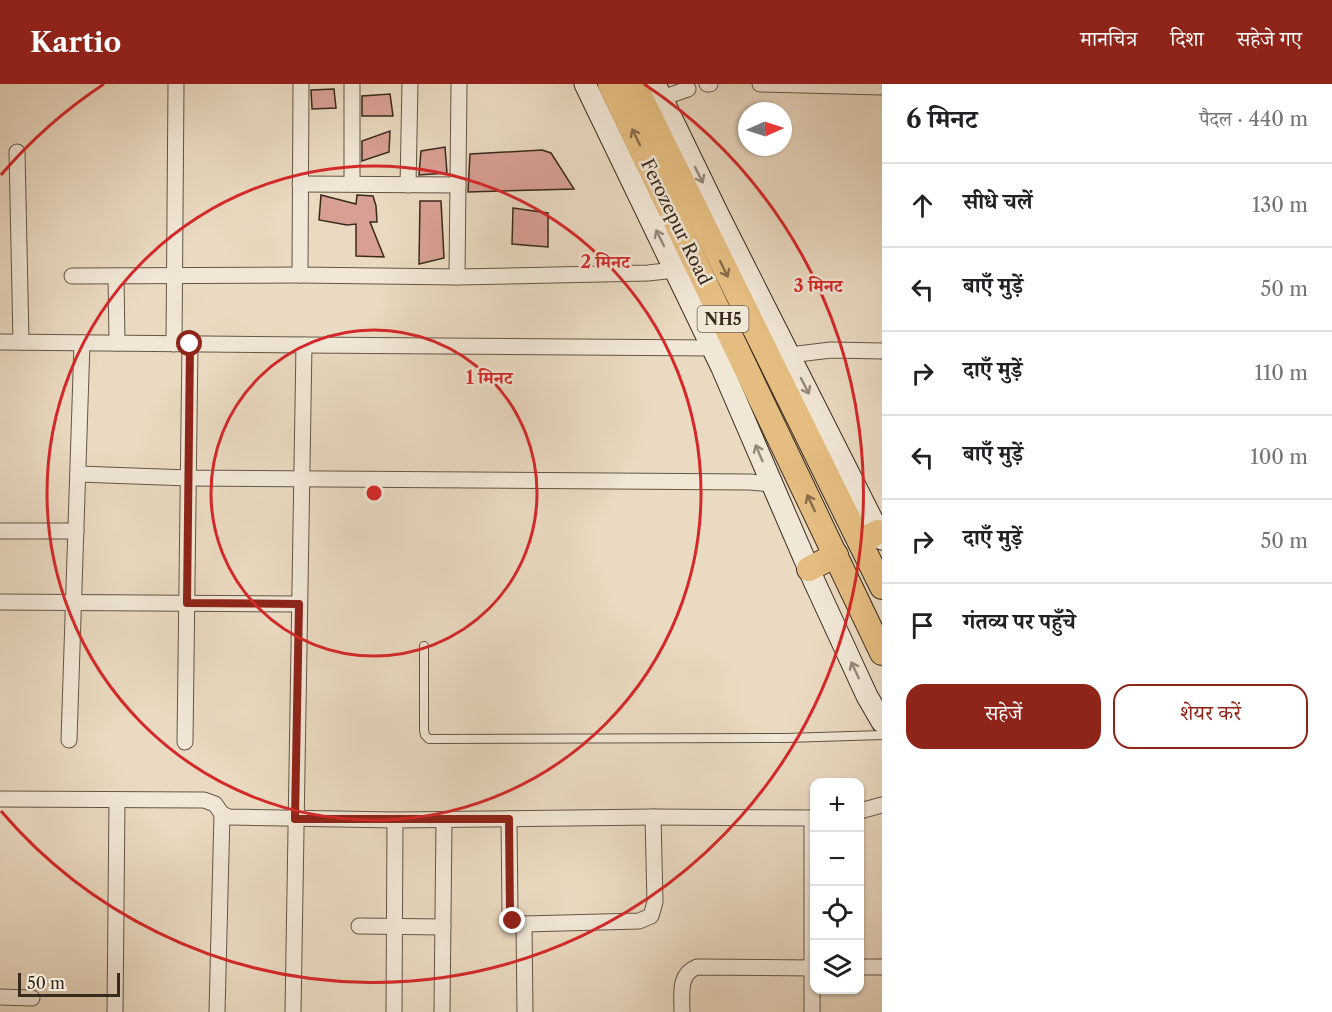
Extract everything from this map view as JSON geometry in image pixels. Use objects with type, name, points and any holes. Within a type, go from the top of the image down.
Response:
[{"type":"highway","name":"Ferozepur Road","points":[[610,84],[836,555]]},
{"type":"highway","name":"Ferozepur Road","points":[[634,84],[873,538]]},
{"type":"highway","name":"NH5","points":[[873,538],[882,587]]},
{"type":"highway","points":[[809,568],[836,555]]},
{"type":"highway","name":"NH5","points":[[836,555],[882,653]]},
{"type":"main road","points":[[585,84],[713,348],[809,568],[867,696],[882,722]]},
{"type":"main road","points":[[659,91],[789,355],[873,538]]},
{"type":"street","points":[[174,344],[176,84]]},
{"type":"street","points":[[300,275],[301,84]]},
{"type":"street","points":[[352,84],[352,184]]},
{"type":"street","points":[[408,185],[410,84]]},
{"type":"street","points":[[457,277],[459,84]]},
{"type":"street","points":[[760,84],[882,87]]},
{"type":"street","points":[[659,91],[688,88]]},
{"type":"street","points":[[17,152],[21,342]]},
{"type":"street","points":[[300,184],[458,185]]},
{"type":"street","points":[[72,276],[457,277],[648,273],[675,270]]},
{"type":"street","points":[[116,276],[117,343]]},
{"type":"street","points":[[0,342],[713,348]]},
{"type":"street","points":[[69,740],[82,343]]},
{"type":"street","points":[[185,742],[190,344]]},
{"type":"street","points":[[293,1012],[304,345]]},
{"type":"street","points":[[789,355],[831,350],[882,351]]},
{"type":"street","points":[[78,474],[189,478],[772,484]]},
{"type":"street","points":[[0,531],[76,531]]},
{"type":"street","points":[[0,602],[299,604]]},
{"type":"street","points":[[0,799],[211,801],[215,804],[222,814],[217,1012]]},
{"type":"street","points":[[115,1012],[117,800]]},
{"type":"street","points":[[864,810],[882,805]]},
{"type":"street","points":[[222,814],[238,818],[395,820],[810,818]]},
{"type":"street","points":[[509,819],[510,914],[513,921],[524,924],[639,921],[651,916],[655,902],[653,817]]},
{"type":"street","points":[[394,1012],[395,820]]},
{"type":"street","points":[[442,1012],[444,820]]},
{"type":"street","points":[[813,832],[813,940]]},
{"type":"street","points":[[524,924],[525,1012]]},
{"type":"street","points":[[359,926],[443,927]]},
{"type":"street","points":[[682,1012],[682,982],[685,975],[697,967],[810,968]]},
{"type":"street","points":[[864,967],[882,967]]},
{"type":"street","points":[[812,994],[812,1012]]},
{"type":"street","points":[[0,997],[32,998]]},
{"type":"lane","points":[[424,646],[424,730],[429,739],[786,738],[882,735]]},
{"type":"building","points":[[334,89],[336,108],[312,109],[311,90]]},
{"type":"building","points":[[390,94],[393,116],[362,116],[362,96]]},
{"type":"building","points":[[390,131],[389,152],[362,161],[362,141]]},
{"type":"building","points":[[445,147],[447,173],[419,175],[421,151]]},
{"type":"building","points":[[542,150],[551,153],[574,189],[468,192],[470,154]]},
{"type":"building","points":[[321,195],[356,204],[357,195],[373,196],[377,222],[370,222],[384,257],[356,256],[356,224],[347,225],[319,220]]},
{"type":"building","points":[[420,201],[441,201],[444,258],[419,264]]},
{"type":"building","points":[[513,208],[548,213],[548,247],[512,244]]},
{"type":"route","points":[[190,344],[187,603],[299,604],[295,819],[509,819],[510,914],[513,921]]}]
